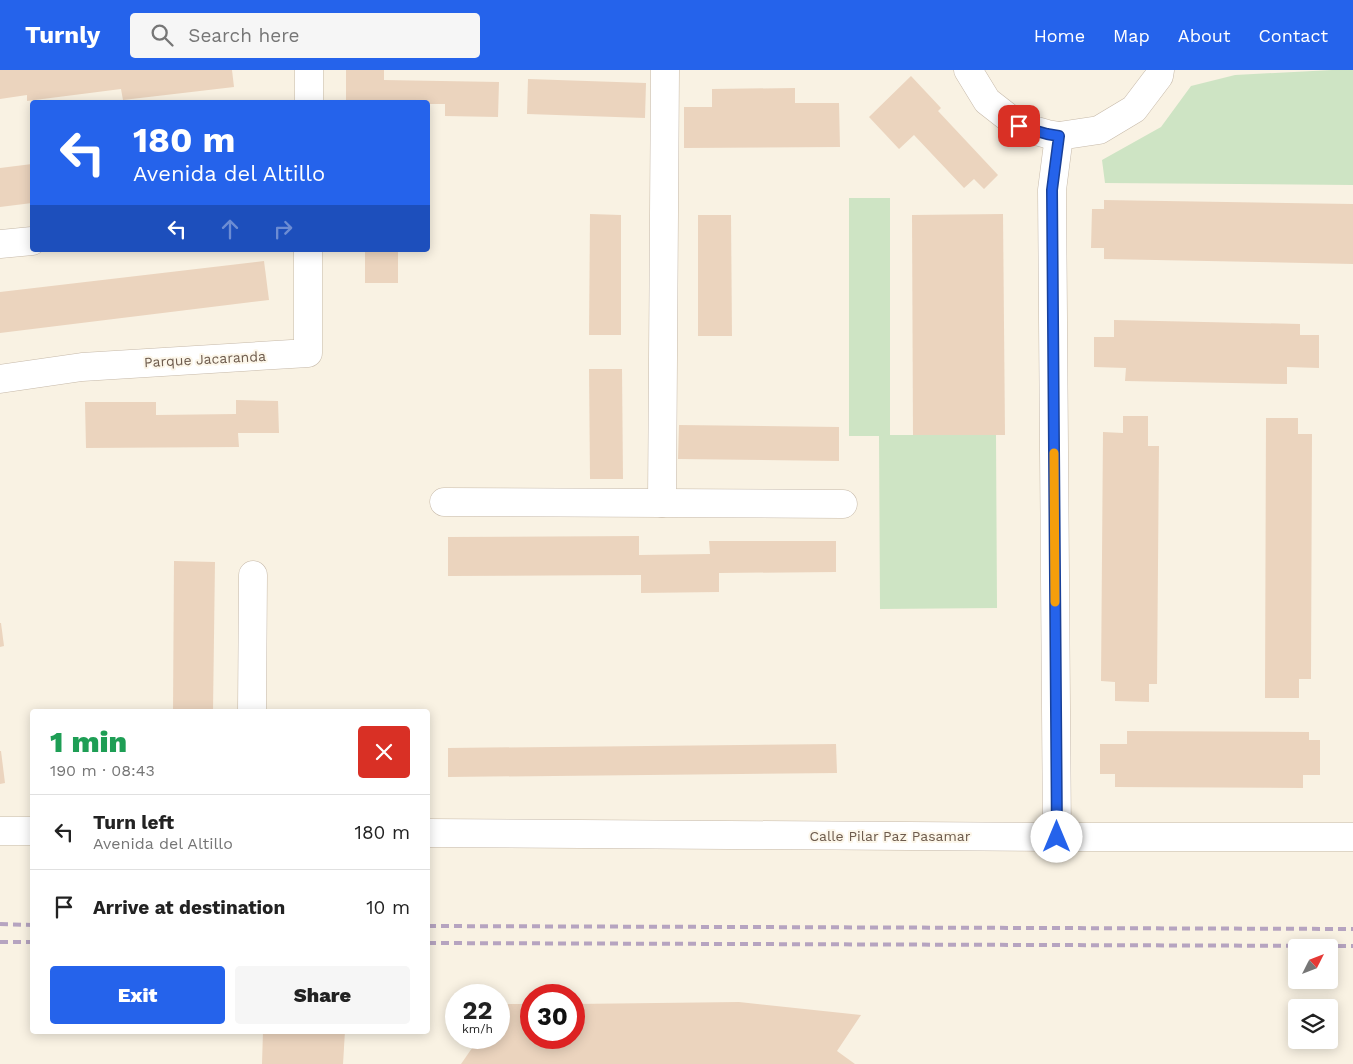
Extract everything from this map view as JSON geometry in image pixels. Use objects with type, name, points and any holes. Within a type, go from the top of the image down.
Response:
[{"type":"street","points":[[309,70],[309,100]]},
{"type":"street","points":[[662,503],[665,70]]},
{"type":"street","points":[[968,70],[987,101],[1019,126],[1059,136],[1099,130],[1106,126],[1134,109],[1165,72]]},
{"type":"street","points":[[1057,837],[1052,190],[1059,136]]},
{"type":"street","points":[[0,244],[30,241]]},
{"type":"street","name":"Parque Jacaranda","points":[[0,379],[82,367],[308,353],[308,252]]},
{"type":"street","points":[[444,502],[842,504]]},
{"type":"street","points":[[252,709],[253,575]]},
{"type":"street","points":[[0,831],[30,831]]},
{"type":"street","name":"Calle Pilar Paz Pasamar","points":[[430,833],[1353,837]]},
{"type":"green space","points":[[1353,70],[1353,185],[1105,183],[1102,160],[1161,127],[1191,86],[1235,75]]},
{"type":"green space","points":[[849,198],[890,198],[890,435],[996,435],[997,608],[880,609],[879,436],[849,436]]},
{"type":"building","points":[[0,70],[232,70],[234,87],[123,100],[121,89],[27,101],[27,95],[0,99]]},
{"type":"building","points":[[346,70],[384,70],[384,80],[499,82],[498,117],[445,116],[445,104],[430,104],[430,100],[346,100]]},
{"type":"building","points":[[911,76],[941,108],[938,111],[998,175],[984,189],[974,179],[964,188],[914,135],[899,149],[869,117]]},
{"type":"building","points":[[528,79],[646,83],[645,118],[527,114]]},
{"type":"building","points":[[795,88],[795,103],[839,103],[840,147],[684,148],[684,107],[712,107],[712,89]]},
{"type":"building","points":[[30,164],[30,203],[0,207],[0,168]]},
{"type":"building","points":[[1104,200],[1353,204],[1353,264],[1104,259],[1104,248],[1091,248],[1092,209],[1104,209]]},
{"type":"building","points":[[590,214],[621,215],[621,335],[589,335]]},
{"type":"building","points":[[1003,214],[1005,435],[913,435],[912,215]]},
{"type":"building","points":[[698,215],[731,215],[732,336],[698,336]]},
{"type":"building","points":[[365,252],[398,252],[398,283],[365,283]]},
{"type":"building","points":[[264,261],[269,300],[0,333],[0,292]]},
{"type":"building","points":[[1114,320],[1300,324],[1300,335],[1319,335],[1319,368],[1287,367],[1287,384],[1125,381],[1126,368],[1094,367],[1094,337],[1114,337]]},
{"type":"building","points":[[589,369],[622,369],[623,479],[590,479]]},
{"type":"building","points":[[236,400],[278,401],[279,433],[238,433],[239,447],[86,448],[85,402],[156,402],[156,415],[236,414]]},
{"type":"building","points":[[1123,416],[1148,416],[1148,446],[1159,446],[1157,684],[1149,684],[1149,702],[1115,701],[1115,682],[1101,681],[1103,432],[1123,433]]},
{"type":"building","points":[[1266,418],[1298,418],[1298,434],[1312,434],[1311,679],[1299,679],[1299,698],[1265,698]]},
{"type":"building","points":[[679,425],[839,427],[839,461],[678,459]]},
{"type":"building","points":[[639,536],[639,555],[710,554],[709,541],[836,541],[836,572],[719,573],[719,592],[641,593],[641,575],[448,576],[448,537]]},
{"type":"building","points":[[174,561],[215,562],[213,709],[173,709]]},
{"type":"building","points":[[0,623],[4,646],[0,647]]},
{"type":"building","points":[[1127,731],[1309,732],[1309,740],[1320,740],[1320,775],[1303,775],[1303,788],[1115,787],[1115,774],[1100,774],[1100,744],[1127,744]]},
{"type":"building","points":[[836,744],[837,773],[448,777],[448,748]]},
{"type":"building","points":[[0,751],[5,783],[0,784]]},
{"type":"building","points":[[739,1002],[861,1015],[837,1051],[855,1064],[461,1064],[471,1049],[510,1049],[510,1004],[520,1004],[520,1049],[585,1049],[585,1004]]},
{"type":"building","points":[[263,1034],[345,1034],[343,1064],[262,1064]]},
{"type":"railway","points":[[0,924],[30,925]]},
{"type":"railway","points":[[430,926],[1353,929]]},
{"type":"railway","points":[[0,942],[30,942]]},
{"type":"railway","points":[[430,943],[1353,946]]},
{"type":"slow traffic","points":[[1054,453],[1055,602]]},
{"type":"route","points":[[1019,126],[1059,136],[1052,190],[1057,837]]}]
